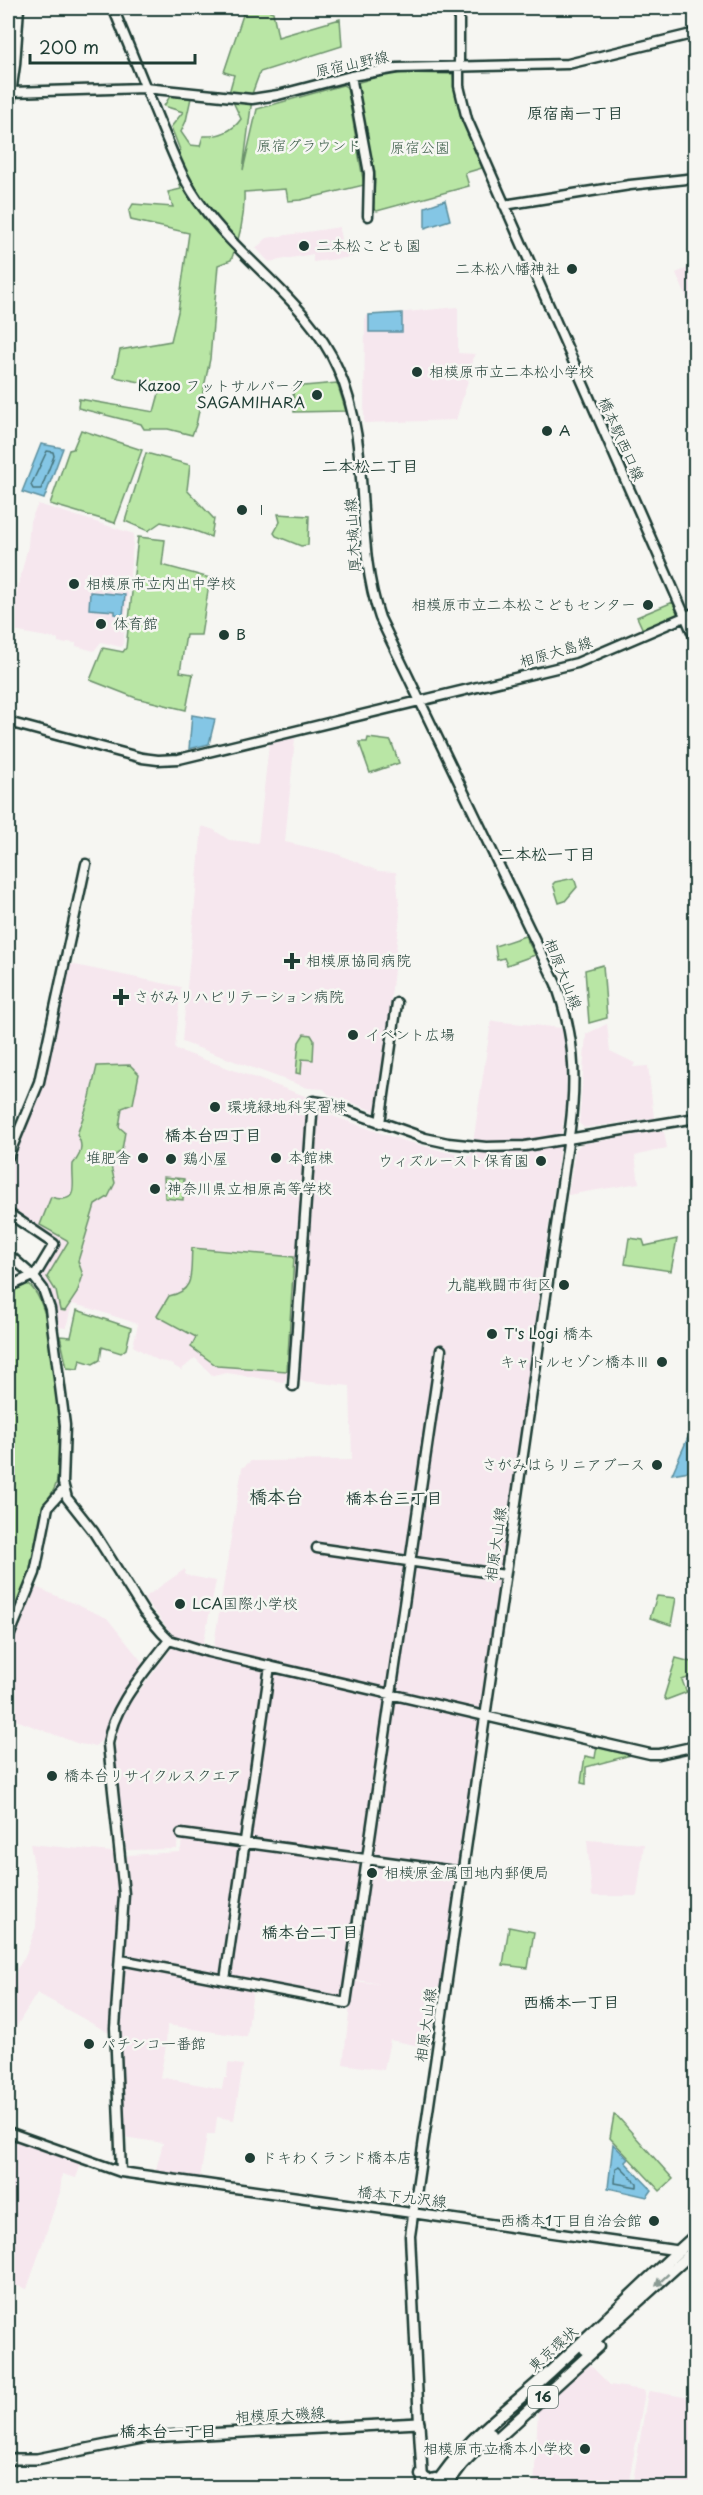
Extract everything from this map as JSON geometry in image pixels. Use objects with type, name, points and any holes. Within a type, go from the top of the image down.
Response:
[{"type":"highway","name":"東京環状","points":[[433,2485],[453,2462],[634,2306],[688,2251],[696,2235]]},
{"type":"highway","name":"東京環状","points":[[444,2487],[497,2424],[614,2310],[688,2251]]},
{"type":"highway","name":"16","points":[[450,2487],[484,2451],[600,2345],[634,2306]]},
{"type":"highway","points":[[421,2475],[433,2485],[461,2446],[486,2420],[594,2324],[614,2310]]},
{"type":"main road","name":"相模原大磯線","points":[[8,2459],[37,2459],[147,2437],[419,2423]]},
{"type":"main road","points":[[419,2423],[423,2487]]},
{"type":"street","points":[[8,115],[20,8]]},
{"type":"street","name":"厚木城山線","points":[[113,8],[172,154],[198,201],[225,234],[311,322],[338,368],[353,408],[360,443],[366,559],[372,593],[386,632],[419,700]]},
{"type":"street","name":"橋本駅西口線","points":[[459,8],[460,97],[467,119],[696,641]]},
{"type":"street","name":"原宿山野線","points":[[12,92],[145,88],[252,99],[278,95],[351,76],[404,68],[568,64],[696,33]]},
{"type":"street","points":[[351,76],[369,173],[368,216]]},
{"type":"street","points":[[504,205],[621,186],[696,178]]},
{"type":"street","name":"相原大島線","points":[[419,700],[577,663],[696,612]]},
{"type":"street","points":[[8,722],[142,758],[164,760],[202,753],[419,700]]},
{"type":"street","name":"相原大山線","points":[[419,700],[543,955],[565,1008],[572,1042],[575,1076],[569,1139],[413,2212],[409,2248],[419,2423]]},
{"type":"street","points":[[8,1157],[39,1082],[86,864]]},
{"type":"street","points":[[380,1123],[397,1003]]},
{"type":"street","points":[[293,1386],[313,1101],[326,1103],[426,1138],[470,1146],[508,1147],[696,1118]]},
{"type":"street","points":[[8,1213],[54,1244],[39,1271],[8,1287]]},
{"type":"street","points":[[8,1254],[33,1276],[43,1289],[50,1309],[66,1433],[64,1489],[72,1506],[99,1539],[144,1611],[169,1640],[270,1666],[653,1755],[696,1746]]},
{"type":"street","points":[[121,1960],[346,2003],[441,1350]]},
{"type":"street","points":[[8,1639],[35,1573],[48,1507],[64,1489]]},
{"type":"street","points":[[317,1548],[505,1575]]},
{"type":"street","points":[[121,2172],[115,2028],[124,1894],[122,1853],[109,1736],[120,1708],[169,1640]]},
{"type":"street","points":[[225,1980],[270,1666]]},
{"type":"street","points":[[181,1834],[462,1872]]},
{"type":"street","name":"橋本下九沢線","points":[[8,2132],[121,2172],[688,2251]]},
{"type":"shaded area","name":"二本松こども園","points":[[340,227],[341,244],[350,243],[352,257],[313,262],[313,254],[269,262],[256,248],[267,238]]},
{"type":"shaded area","points":[[695,265],[695,317],[676,273]]},
{"type":"shaded area","name":"相模原市立二本松小学校","points":[[458,307],[458,353],[476,354],[472,359],[473,364],[456,420],[364,423],[365,316]]},
{"type":"shaded area","name":"相模原市立内出中学校","points":[[38,504],[134,534],[123,646],[101,642],[94,651],[76,646],[76,643],[67,642],[66,644],[58,642],[58,639],[8,630],[8,618],[28,546],[30,521]]},
{"type":"shaded area","name":"相模原協同病院","points":[[293,736],[295,738],[285,842],[335,853],[378,871],[396,872],[400,915],[391,1010],[377,1108],[374,1111],[328,1094],[324,1089],[308,1088],[182,1042],[202,826],[214,830],[229,840],[258,843],[269,744]]},
{"type":"shaded area","name":"神奈川県立相原高等学校","points":[[70,964],[181,987],[175,1049],[308,1097],[288,1377],[283,1382],[227,1373],[213,1376],[195,1358],[181,1370],[133,1346],[138,1324],[89,1308],[72,1304],[66,1328],[58,1327],[53,1298],[42,1276],[62,1241],[8,1208],[8,1169],[43,1084]]},
{"type":"shaded area","points":[[491,1022],[562,1028],[567,1059],[566,1104],[536,1314],[538,1318],[440,1993],[437,1993],[430,2048],[390,2040],[384,2070],[343,2064],[353,1981],[380,1984],[346,1978],[343,1999],[229,1975],[248,1839],[178,1830],[177,1849],[126,1850],[115,1757],[116,1738],[120,1723],[130,1703],[172,1648],[212,1657],[242,1468],[251,1461],[352,1460],[350,1386],[301,1381],[299,1378],[317,1117],[324,1113],[401,1140],[471,1156]]},
{"type":"shaded area","points":[[607,1024],[610,1051],[635,1063],[633,1067],[648,1066],[654,1118],[584,1128],[579,1123],[586,1034]]},
{"type":"shaded area","points":[[658,1131],[664,1132],[667,1148],[635,1156],[639,1183],[568,1195],[575,1150],[581,1144]]},
{"type":"shaded area","name":"LCA国際小学校","points":[[185,1569],[185,1575],[216,1581],[203,1645],[182,1641],[171,1633],[144,1598]]},
{"type":"shaded area","points":[[36,1587],[107,1618],[143,1663],[115,1704],[103,1739],[95,1746],[79,1744],[8,1717],[8,1650]]},
{"type":"shaded area","points":[[183,1838],[238,1846],[240,1849],[223,1974],[220,1976],[127,1955],[127,1857],[128,1855],[180,1852]]},
{"type":"shaded area","points":[[587,1840],[644,1844],[637,1896],[592,1896]]},
{"type":"shaded area","points":[[30,1844],[122,1853],[120,1925],[111,2034],[37,1993],[13,2032],[8,2027],[8,1982],[25,1957],[36,1927],[38,1887]]},
{"type":"shaded area","points":[[125,1964],[253,1989],[247,2037],[167,2025],[166,2046],[160,2077],[222,2089],[224,2078],[227,2078],[228,2063],[243,2065],[234,2120],[217,2117],[215,2134],[207,2134],[200,2179],[155,2173],[163,2143],[123,2137],[118,2039]]},
{"type":"shaded area","points":[[8,2136],[81,2164],[76,2178],[62,2174],[60,2192],[27,2289],[8,2283]]},
{"type":"shaded area","name":"相模原市立橋本小学校","points":[[589,2364],[610,2385],[645,2392],[628,2487],[534,2488],[538,2410]]},
{"type":"shaded area","points":[[650,2391],[695,2399],[695,2487],[632,2487]]},
{"type":"green space","name":"原宿グラウンド","points":[[238,8],[262,8],[273,12],[278,37],[340,19],[342,46],[260,72],[253,91],[243,170],[257,109],[343,85],[347,87],[364,185],[288,201],[286,189],[244,192],[243,218],[234,252],[231,260],[218,265],[210,359],[192,435],[168,429],[144,429],[141,424],[78,408],[79,399],[154,412],[161,386],[114,377],[120,350],[171,341],[178,312],[189,233],[131,220],[129,211],[133,204],[173,207],[168,192],[181,189],[172,154],[180,150],[171,127],[183,112],[164,106],[170,96],[191,98],[181,132],[190,145],[200,146],[203,136],[225,132],[241,119],[229,93],[234,75],[224,72],[243,15]]},
{"type":"green space","name":"原宿公園","points":[[453,74],[460,111],[482,168],[465,173],[469,186],[377,211],[373,209],[375,177],[356,83],[384,75]]},
{"type":"green space","name":"Kazoo フットサルパーク SAGAMIHARA","points":[[337,383],[346,411],[294,412],[293,387]]},
{"type":"green space","points":[[81,430],[142,450],[115,523],[50,504],[69,450],[73,449]]},
{"type":"green space","points":[[146,453],[190,465],[187,490],[214,519],[211,537],[161,522],[148,531],[125,521]]},
{"type":"green space","points":[[278,514],[309,516],[308,545],[301,546],[276,536],[274,533],[280,522]]},
{"type":"green space","points":[[138,537],[165,540],[162,565],[210,578],[201,635],[186,635],[180,672],[193,674],[186,710],[136,698],[90,680],[103,648],[123,652],[126,648]]},
{"type":"green space","points":[[673,602],[678,615],[643,630],[637,617]]},
{"type":"green space","points":[[368,738],[391,741],[399,763],[370,773],[359,742],[367,742]]},
{"type":"green space","points":[[574,878],[577,887],[565,901],[559,903],[553,884]]},
{"type":"green space","points":[[525,936],[535,955],[507,965],[504,958],[497,960],[495,946]]},
{"type":"green space","points":[[603,965],[607,1018],[589,1023],[585,970]]},
{"type":"green space","points":[[304,1034],[311,1035],[314,1040],[313,1060],[302,1059],[301,1074],[296,1073],[299,1042]]},
{"type":"green space","points":[[130,1065],[139,1074],[133,1104],[122,1108],[119,1127],[125,1132],[122,1150],[112,1158],[111,1166],[115,1183],[108,1197],[95,1205],[78,1261],[83,1275],[77,1293],[65,1311],[60,1310],[56,1291],[47,1277],[68,1242],[40,1225],[51,1197],[67,1198],[73,1191],[73,1164],[80,1154],[81,1146],[77,1135],[90,1097],[97,1066]]},
{"type":"green space","points":[[164,1177],[184,1179],[183,1200],[165,1198]]},
{"type":"green space","points":[[629,1238],[643,1240],[645,1246],[677,1239],[671,1271],[625,1264]]},
{"type":"green space","points":[[192,1248],[294,1257],[287,1371],[217,1366],[191,1347],[196,1337],[157,1316],[169,1296],[184,1290],[188,1285]]},
{"type":"green space","points":[[27,1284],[37,1295],[52,1345],[59,1411],[59,1467],[55,1487],[44,1508],[34,1567],[8,1631],[8,1293]]},
{"type":"green space","points":[[77,1310],[131,1328],[126,1349],[121,1353],[102,1347],[100,1360],[93,1364],[80,1360],[78,1369],[67,1368],[60,1336],[71,1337]]},
{"type":"green space","points":[[657,1596],[676,1598],[671,1625],[650,1618]]},
{"type":"green space","points":[[676,1658],[695,1663],[693,1676],[682,1680],[686,1691],[695,1689],[666,1700],[664,1697]]},
{"type":"green space","points":[[597,1745],[631,1755],[586,1767],[586,1784],[581,1783],[585,1756],[595,1758]]},
{"type":"green space","points":[[509,1927],[534,1932],[528,1968],[503,1965]]},
{"type":"green space","points":[[614,2115],[673,2179],[660,2191],[610,2138]]},
{"type":"water","points":[[445,200],[450,220],[425,228],[425,207]]},
{"type":"water","points":[[402,313],[402,332],[369,332],[369,315]]},
{"type":"water","points":[[41,444],[63,448],[44,499],[22,492]]},
{"type":"water","points":[[90,592],[125,595],[123,615],[115,614],[115,611],[89,609]]},
{"type":"water","points":[[192,715],[215,719],[209,744],[189,749]]},
{"type":"water","points":[[690,1433],[695,1449],[695,1470],[672,1474]]},
{"type":"water","points":[[613,2144],[628,2159],[625,2162],[652,2190],[647,2197],[608,2188]]},
{"type":"place","name":"二本松こども園","points":[[304,246]]},
{"type":"place","name":"二本松八幡神社","points":[[572,269]]},
{"type":"place","name":"相模原市立二本松小学校","points":[[417,372]]},
{"type":"place","name":"Kazoo フットサルパーク SAGAMIHARA","points":[[317,395]]},
{"type":"place","name":"A","points":[[547,431]]},
{"type":"place","name":"Ⅰ","points":[[242,510]]},
{"type":"place","name":"相模原市立内出中学校","points":[[74,584]]},
{"type":"place","name":"相模原市立二本松こどもセンター","points":[[648,605]]},
{"type":"place","name":"体育館","points":[[101,624]]},
{"type":"place","name":"B","points":[[224,635]]},
{"type":"place","name":"相模原協同病院","points":[[292,961]]},
{"type":"place","name":"さがみリハビリテーション病院","points":[[121,997]]},
{"type":"place","name":"イベント広場","points":[[353,1035]]},
{"type":"place","name":"環境緑地科実習棟","points":[[215,1107]]},
{"type":"place","name":"堆肥舎","points":[[143,1158]]},
{"type":"place","name":"本館棟","points":[[276,1158]]},
{"type":"place","name":"鶏小屋","points":[[171,1159]]},
{"type":"place","name":"ウィズルースト保育園","points":[[541,1161]]},
{"type":"place","name":"神奈川県立相原高等学校","points":[[155,1189]]},
{"type":"place","name":"九龍戦闘市街区","points":[[564,1285]]},
{"type":"place","name":"T's Logi 橋本","points":[[492,1334]]},
{"type":"place","name":"キャトルセゾン橋本Ⅲ","points":[[662,1362]]},
{"type":"place","name":"さがみはらリニアブース","points":[[657,1465]]},
{"type":"place","name":"LCA国際小学校","points":[[180,1604]]},
{"type":"place","name":"橋本台リサイクルスクエア","points":[[52,1776]]},
{"type":"place","name":"相模原金属団地内郵便局","points":[[372,1873]]},
{"type":"place","name":"パチンコ一番館","points":[[89,2044]]},
{"type":"place","name":"ドキわくランド橋本店","points":[[250,2158]]},
{"type":"place","name":"西橋本1丁目自治会館","points":[[654,2221]]},
{"type":"place","name":"相模原市立橋本小学校","points":[[585,2449]]},
{"type":"district","name":"原宿南一丁目","points":[[575,113]]},
{"type":"district","name":"二本松二丁目","points":[[370,466]]},
{"type":"district","name":"二本松一丁目","points":[[547,854]]},
{"type":"district","name":"橋本台四丁目","points":[[213,1135]]},
{"type":"district","name":"橋本台","points":[[276,1497]]},
{"type":"district","name":"橋本台三丁目","points":[[394,1498]]},
{"type":"district","name":"橋本台二丁目","points":[[310,1932]]},
{"type":"district","name":"西橋本一丁目","points":[[571,2002]]},
{"type":"district","name":"橋本台一丁目","points":[[168,2431]]}]
